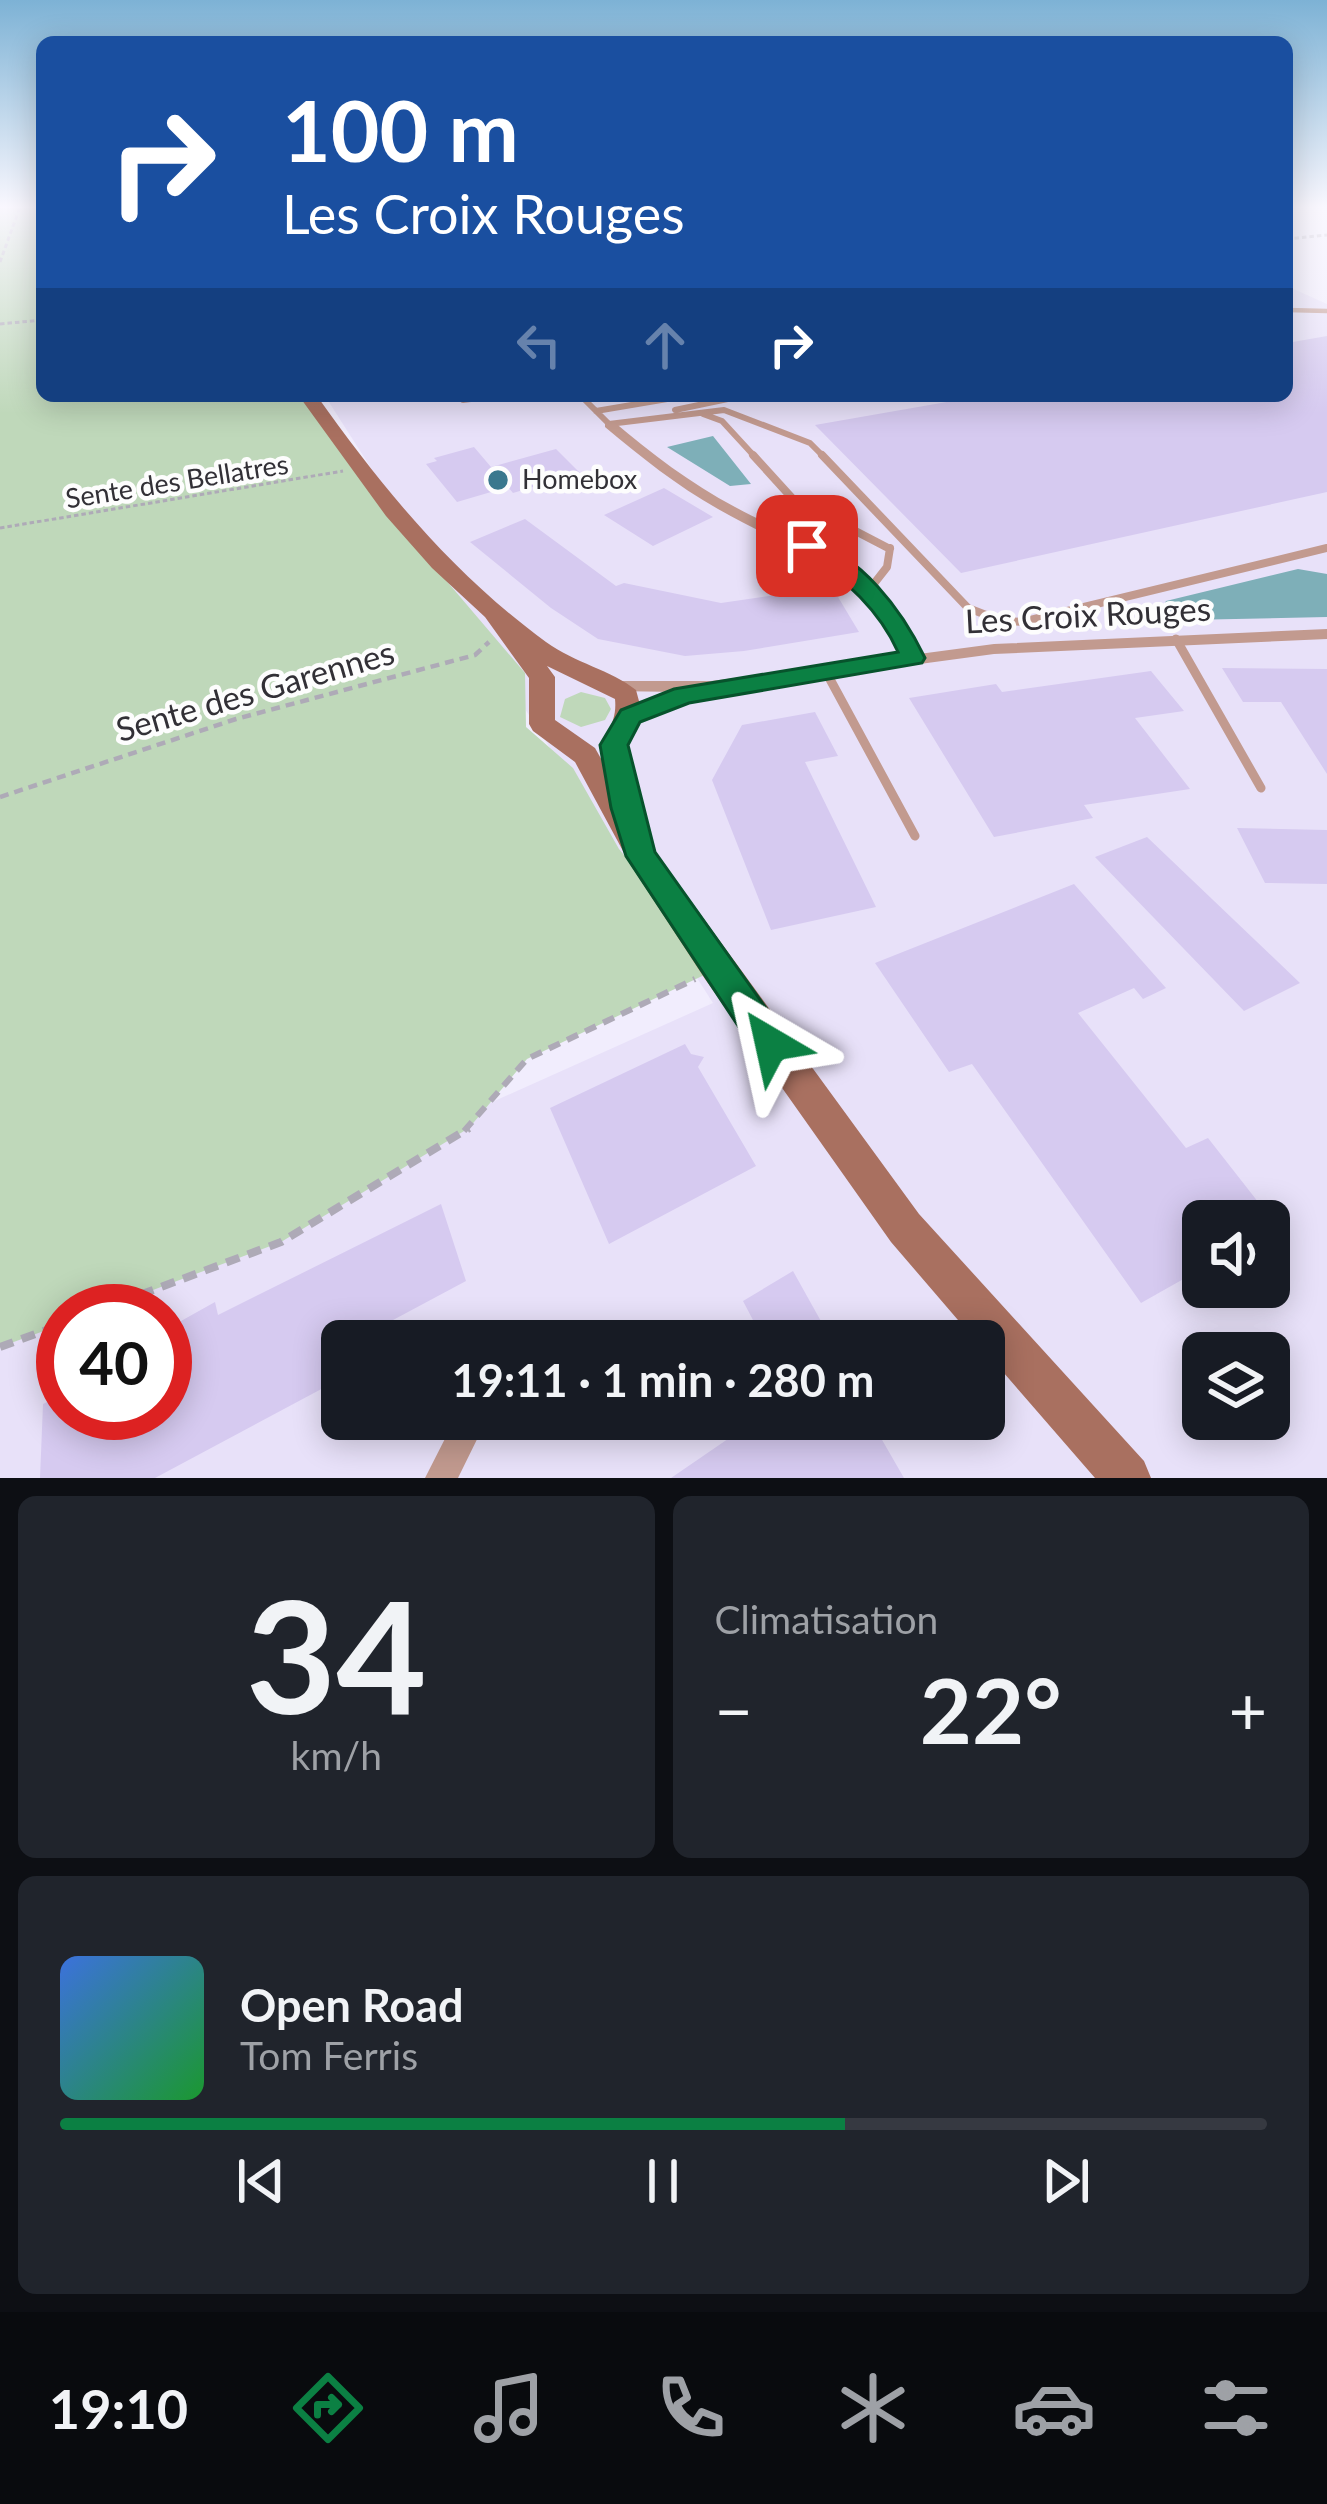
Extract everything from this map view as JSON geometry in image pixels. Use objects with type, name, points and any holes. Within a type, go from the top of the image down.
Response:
[{"type":"street","points":[[312,402],[410,538],[493,612],[568,668],[603,682],[630,701],[615,754],[641,856]]},
{"type":"street","points":[[609,424],[692,487],[833,561],[893,616],[913,658]]},
{"type":"street","points":[[493,612],[539,672],[544,698],[540,719],[585,755],[641,856],[717,969],[904,1228],[1103,1460],[1127,1478]]},
{"type":"street","name":"Les Croix Rouges","points":[[603,682],[643,689],[711,687],[913,658],[1175,639],[1327,634]]},
{"type":"street","points":[[544,698],[565,683],[603,682]]},
{"type":"street","name":"Les Croix Rouges","points":[[625,723],[711,687]]},
{"type":"street","points":[[562,739],[592,741],[625,723]]},
{"type":"street","points":[[441,1478],[461,1440]]},
{"type":"lane","points":[[1293,301],[1302,309]]},
{"type":"lane","points":[[1293,310],[1327,311]]},
{"type":"lane","points":[[586,402],[609,424],[716,402]]},
{"type":"lane","points":[[596,411],[650,402]]},
{"type":"lane","points":[[664,414],[724,410],[810,443],[968,608],[999,620],[1022,622],[1327,548]]},
{"type":"lane","points":[[698,412],[722,421],[792,498],[890,549]]},
{"type":"lane","points":[[868,590],[887,567],[893,530]]},
{"type":"lane","points":[[1175,639],[1262,788]]},
{"type":"lane","points":[[825,670],[915,836]]},
{"type":"path","points":[[0,324],[36,321]]},
{"type":"path","name":"Sente des Bellatres","points":[[0,528],[261,488],[358,467]]},
{"type":"path","name":"Sente des Garennes","points":[[0,797],[165,737],[476,655],[490,643],[485,628],[493,612]]},
{"type":"path","points":[[169,1284],[281,1242],[469,1128],[526,1059],[717,969]]},
{"type":"path","points":[[0,1347],[36,1334]]},
{"type":"shaded area","points":[[1293,289],[1327,304],[1327,1478],[0,1478],[0,1323],[36,1307],[36,1440],[192,1440],[192,1284],[87,1284],[713,1003],[329,402],[1293,402]]},
{"type":"green space","points":[[0,276],[36,276],[36,402],[312,402],[410,538],[525,673],[526,727],[573,768],[619,849],[717,969],[527,1059],[469,1128],[281,1242],[169,1284],[36,1284],[36,1334],[0,1347]]},
{"type":"green space","points":[[581,692],[605,698],[611,709],[605,720],[581,727],[560,717],[565,699]]},
{"type":"water","points":[[713,436],[751,484],[730,486],[667,447]]},
{"type":"water","points":[[1298,569],[1327,574],[1327,617],[1186,620],[1163,606],[1166,601]]},
{"type":"building","points":[[1327,336],[1327,492],[961,573],[815,425],[947,402],[1293,402],[1293,342]]},
{"type":"building","name":"Homebox","points":[[474,447],[491,467],[556,449],[580,473],[513,493],[508,487],[457,502],[426,464]]},
{"type":"building","points":[[664,488],[713,517],[653,546],[604,515]]},
{"type":"building","points":[[525,519],[616,586],[624,583],[721,603],[832,587],[859,632],[685,656],[598,639],[551,608],[470,542]]},
{"type":"building","points":[[1222,668],[1327,669],[1327,774],[1281,702],[1243,702]]},
{"type":"building","points":[[1151,671],[1184,711],[1135,718],[1190,789],[1084,805],[1093,818],[994,837],[909,698],[996,684],[1002,692]]},
{"type":"building","points":[[815,712],[838,756],[805,762],[876,907],[771,930],[712,780],[742,725]]},
{"type":"building","points":[[1237,828],[1327,830],[1327,884],[1265,883]]},
{"type":"building","points":[[1147,837],[1300,983],[1244,1011],[1095,857]]},
{"type":"building","points":[[1074,884],[1166,988],[1143,999],[1134,988],[1078,1013],[1186,1148],[1208,1138],[1257,1200],[1182,1200],[1182,1280],[1141,1303],[972,1064],[949,1072],[875,963]]},
{"type":"building","points":[[685,1044],[691,1054],[704,1057],[698,1067],[756,1166],[609,1244],[550,1108]]},
{"type":"building","points":[[441,1204],[466,1281],[393,1320],[321,1320],[321,1389],[155,1478],[40,1478],[42,1440],[192,1440],[192,1315],[215,1302],[218,1315]]},
{"type":"building","points":[[793,1271],[820,1320],[753,1320],[743,1301]]},
{"type":"building","points":[[726,1440],[882,1440],[904,1478],[671,1478]]},
{"type":"place","name":"Homebox","points":[[498,480]]},
{"type":"route","points":[[771,1044],[641,856],[614,745],[630,716],[711,687],[913,658],[893,616],[833,561],[807,546]]}]
